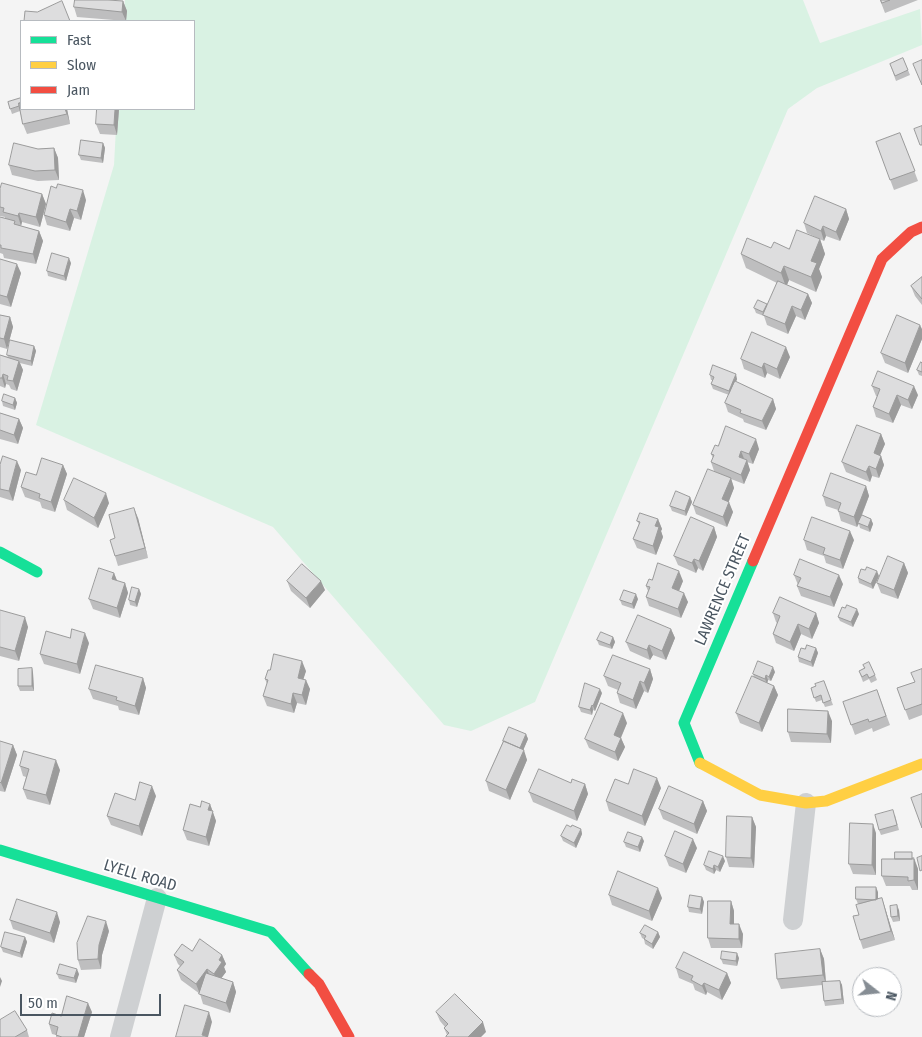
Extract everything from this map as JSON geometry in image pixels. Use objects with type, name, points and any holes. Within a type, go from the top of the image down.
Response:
[{"type":"street","name":"LAWRENCE STREET","points":[[922,228],[911,232],[882,259],[684,723],[701,765],[760,795],[806,803],[826,801],[922,764]]},
{"type":"street","points":[[0,552],[36,572]]},
{"type":"street","points":[[793,920],[806,803]]},
{"type":"street","name":"LYELL ROAD","points":[[0,850],[271,932],[319,984],[349,1037]]},
{"type":"street","points":[[120,1037],[157,898]]},
{"type":"green space","points":[[125,0],[803,0],[820,43],[920,9],[922,45],[817,88],[788,109],[535,702],[471,731],[444,725],[273,527],[36,425],[114,165],[117,110],[195,110],[195,20],[123,20]]},
{"type":"building","points":[[75,0],[123,1],[122,12],[74,7]]},
{"type":"building","points":[[62,1],[70,20],[24,20],[25,11],[37,12]]},
{"type":"building","points":[[903,58],[908,70],[895,76],[890,64]]},
{"type":"building","points":[[922,60],[922,85],[913,64]]},
{"type":"building","points":[[20,98],[19,106],[10,109],[8,102]]},
{"type":"building","points":[[20,110],[65,110],[67,114],[23,124]]},
{"type":"building","points":[[97,110],[115,110],[114,125],[96,124]]},
{"type":"building","points":[[922,126],[922,145],[920,145],[914,129]]},
{"type":"building","points":[[900,133],[915,171],[890,180],[876,142]]},
{"type":"building","points":[[81,140],[103,143],[101,158],[79,155]]},
{"type":"building","points":[[14,143],[38,149],[54,148],[55,170],[35,171],[9,165]]},
{"type":"building","points":[[2,183],[42,194],[36,217],[19,213],[18,216],[3,212],[4,208],[0,207]]},
{"type":"building","points":[[58,184],[83,190],[77,211],[70,209],[66,222],[44,215],[51,186],[56,188]]},
{"type":"building","points":[[815,196],[846,209],[836,232],[823,226],[821,231],[804,223]]},
{"type":"building","points":[[0,217],[15,221],[14,224],[39,231],[33,254],[1,248]]},
{"type":"building","points":[[797,230],[820,239],[811,261],[817,263],[811,277],[784,266],[781,273],[741,254],[747,238],[771,248],[774,242],[789,249]]},
{"type":"building","points":[[52,253],[69,258],[64,276],[47,271]]},
{"type":"building","points":[[0,259],[17,264],[7,297],[0,295]]},
{"type":"building","points":[[922,277],[922,299],[911,286]]},
{"type":"building","points":[[778,281],[808,294],[801,310],[792,306],[785,324],[763,315]]},
{"type":"building","points":[[758,300],[767,304],[763,312],[754,308]]},
{"type":"building","points":[[0,315],[10,317],[4,339],[0,338]]},
{"type":"building","points":[[897,315],[920,325],[905,363],[881,353]]},
{"type":"building","points":[[752,332],[786,347],[777,369],[764,363],[762,368],[741,359]]},
{"type":"building","points":[[10,340],[34,346],[31,361],[7,355]]},
{"type":"building","points":[[0,355],[19,361],[13,381],[7,380],[8,376],[3,374],[2,378],[0,378]]},
{"type":"building","points":[[922,363],[922,372],[917,370]]},
{"type":"building","points":[[713,365],[736,374],[729,391],[711,384],[714,377],[710,375]]},
{"type":"building","points":[[878,371],[914,386],[908,400],[897,395],[889,414],[873,407],[880,389],[872,386]]},
{"type":"building","points":[[735,381],[773,399],[762,421],[740,413],[741,410],[725,403]]},
{"type":"building","points":[[4,394],[15,398],[13,405],[2,401]]},
{"type":"building","points":[[0,413],[19,419],[14,435],[0,430]]},
{"type":"building","points":[[857,425],[881,434],[874,453],[881,456],[876,469],[869,466],[866,472],[842,462]]},
{"type":"building","points":[[726,426],[756,439],[749,454],[741,451],[739,457],[747,460],[741,475],[711,462],[714,455],[711,454],[715,445],[718,446]]},
{"type":"building","points":[[3,456],[17,461],[9,491],[0,489],[0,465]]},
{"type":"building","points":[[42,458],[63,465],[51,502],[39,498],[40,494],[21,487],[26,472],[36,475]]},
{"type":"building","points":[[708,469],[731,478],[722,499],[729,502],[723,517],[693,505]]},
{"type":"building","points":[[831,473],[866,486],[854,517],[838,511],[841,503],[823,496]]},
{"type":"building","points":[[74,478],[106,493],[94,518],[64,500]]},
{"type":"building","points":[[676,491],[690,497],[685,511],[670,506]]},
{"type":"building","points":[[134,508],[145,548],[115,556],[110,540],[115,538],[109,515]]},
{"type":"building","points":[[640,513],[658,519],[655,526],[659,527],[653,546],[633,539],[640,522],[637,521]]},
{"type":"building","points":[[862,515],[871,519],[868,527],[858,523]]},
{"type":"building","points":[[691,517],[714,527],[699,561],[694,559],[692,563],[674,556]]},
{"type":"building","points":[[812,517],[850,531],[840,560],[823,554],[825,548],[804,540]]},
{"type":"building","points":[[888,556],[904,563],[894,590],[877,583]]},
{"type":"building","points":[[800,559],[839,575],[830,597],[797,586],[801,578],[794,575]]},
{"type":"building","points":[[658,563],[679,571],[672,588],[684,593],[678,609],[646,597],[650,587],[646,586],[649,579],[652,580]]},
{"type":"building","points":[[302,564],[321,581],[306,598],[287,581]]},
{"type":"building","points":[[867,567],[877,571],[871,584],[858,578],[861,569],[865,570]]},
{"type":"building","points":[[99,568],[114,573],[112,579],[125,583],[117,608],[89,599]]},
{"type":"building","points":[[132,587],[139,589],[135,602],[129,600]]},
{"type":"building","points":[[624,590],[636,594],[632,604],[620,600]]},
{"type":"building","points":[[780,597],[816,613],[809,629],[798,624],[790,642],[773,634],[780,616],[773,613]]},
{"type":"building","points":[[847,605],[857,609],[851,622],[838,617],[842,607],[845,608]]},
{"type":"building","points":[[0,610],[25,617],[15,651],[0,647]]},
{"type":"building","points":[[638,615],[671,629],[662,651],[649,645],[647,650],[626,642]]},
{"type":"building","points":[[72,629],[85,633],[77,664],[40,654],[46,631],[70,638]]},
{"type":"building","points":[[601,632],[613,637],[610,645],[597,640]]},
{"type":"building","points":[[807,645],[816,648],[811,662],[798,657],[801,648],[805,649]]},
{"type":"building","points":[[274,654],[302,661],[298,678],[306,680],[302,695],[293,693],[291,704],[263,696],[268,680],[265,679],[268,670],[270,670]]},
{"type":"building","points":[[613,655],[650,669],[644,683],[640,681],[633,700],[617,693],[621,683],[604,676]]},
{"type":"building","points":[[758,661],[773,667],[769,677],[766,675],[765,679],[753,674]]},
{"type":"building","points":[[869,662],[875,675],[869,678],[867,674],[862,677],[859,671],[865,668],[863,665]]},
{"type":"building","points":[[96,665],[143,678],[135,706],[116,700],[117,697],[89,689]]},
{"type":"building","points":[[32,668],[32,686],[18,686],[18,669]]},
{"type":"building","points":[[922,669],[922,704],[905,710],[897,688],[915,682],[911,673]]},
{"type":"building","points":[[752,676],[774,686],[759,723],[736,713]]},
{"type":"building","points":[[824,681],[831,700],[823,703],[821,695],[814,698],[811,688],[816,686],[815,684]]},
{"type":"building","points":[[585,683],[600,689],[590,710],[579,707]]},
{"type":"building","points":[[877,690],[886,716],[869,722],[868,719],[851,725],[843,702]]},
{"type":"building","points":[[601,703],[623,713],[614,735],[621,738],[615,752],[585,739]]},
{"type":"building","points":[[788,709],[828,711],[827,734],[788,732]]},
{"type":"building","points":[[509,727],[526,734],[520,748],[503,741]]},
{"type":"building","points":[[0,741],[13,745],[1,783],[0,782]]},
{"type":"building","points":[[504,741],[524,750],[506,790],[486,781]]},
{"type":"building","points":[[24,751],[56,760],[46,795],[23,789],[29,769],[20,766]]},
{"type":"building","points":[[539,769],[571,783],[572,779],[585,784],[574,811],[529,792]]},
{"type":"building","points":[[634,769],[657,778],[642,816],[606,801],[615,779],[628,784]]},
{"type":"building","points":[[140,782],[152,786],[139,826],[107,816],[115,793],[135,800]]},
{"type":"building","points":[[669,786],[703,801],[694,824],[659,809]]},
{"type":"building","points":[[922,794],[922,828],[911,798]]},
{"type":"building","points":[[202,801],[210,804],[208,810],[213,811],[206,837],[183,830],[190,804],[200,807]]},
{"type":"building","points":[[893,810],[897,825],[879,830],[875,815]]},
{"type":"building","points":[[727,816],[752,817],[751,858],[726,857]]},
{"type":"building","points":[[850,823],[873,824],[872,865],[849,864]]},
{"type":"building","points":[[567,825],[581,829],[574,843],[561,836]]},
{"type":"building","points":[[675,831],[693,839],[683,864],[665,856]]},
{"type":"building","points":[[628,832],[642,837],[638,847],[624,842]]},
{"type":"building","points":[[709,851],[723,856],[718,867],[714,865],[713,869],[704,865]]},
{"type":"building","points":[[895,852],[912,852],[912,859],[895,859]]},
{"type":"building","points":[[922,856],[922,870],[920,871],[917,858]]},
{"type":"building","points":[[882,859],[914,859],[914,880],[908,881],[908,877],[882,876]]},
{"type":"building","points":[[618,871],[658,888],[649,911],[609,895]]},
{"type":"building","points":[[856,887],[876,887],[876,900],[856,899]]},
{"type":"building","points":[[690,895],[702,897],[700,909],[688,907]]},
{"type":"building","points":[[882,898],[891,931],[860,940],[853,916],[859,915],[856,905]]},
{"type":"building","points":[[17,899],[57,912],[50,933],[10,920]]},
{"type":"building","points":[[708,901],[731,901],[730,924],[739,924],[739,939],[708,938]]},
{"type":"building","points":[[897,905],[898,916],[891,917],[890,906]]},
{"type":"building","points":[[88,916],[106,921],[99,945],[98,959],[78,960],[77,943]]},
{"type":"building","points":[[645,925],[658,932],[652,944],[644,939],[646,936],[640,933]]},
{"type":"building","points":[[5,932],[25,937],[20,953],[1,947]]},
{"type":"building","points":[[200,939],[222,955],[219,960],[222,962],[214,974],[207,969],[196,984],[177,970],[184,962],[174,955],[182,944],[192,951]]},
{"type":"building","points":[[820,949],[823,975],[777,979],[775,954]]},
{"type":"building","points":[[722,951],[737,953],[736,961],[721,959]]},
{"type":"building","points":[[684,952],[727,973],[719,990],[704,983],[702,986],[691,980],[693,976],[676,968]]},
{"type":"building","points":[[60,964],[77,969],[74,978],[57,974]]},
{"type":"building","points":[[206,973],[233,982],[226,1003],[199,994]]},
{"type":"building","points":[[840,981],[842,999],[824,1001],[822,982]]},
{"type":"building","points":[[455,994],[483,1022],[468,1037],[446,1037],[449,1033],[444,1028],[448,1024],[436,1012]]},
{"type":"building","points":[[67,996],[88,1003],[78,1037],[56,1035],[58,1027],[49,1024],[52,1013],[61,1016]]},
{"type":"building","points":[[185,1005],[209,1012],[202,1035],[206,1037],[176,1037]]},
{"type":"building","points":[[15,1011],[27,1030],[15,1037],[0,1037],[0,1020]]},
{"type":"traffic: fast","points":[[0,552],[37,572]]},
{"type":"traffic: fast","points":[[700,763],[684,723],[753,561]]},
{"type":"traffic: fast","points":[[0,850],[271,932],[309,974]]},
{"type":"traffic: slow","points":[[700,763],[760,795],[806,803],[826,801],[922,764]]},
{"type":"traffic: jam","points":[[753,561],[882,259],[911,232],[922,227]]},
{"type":"traffic: jam","points":[[309,974],[319,984],[349,1037]]}]
